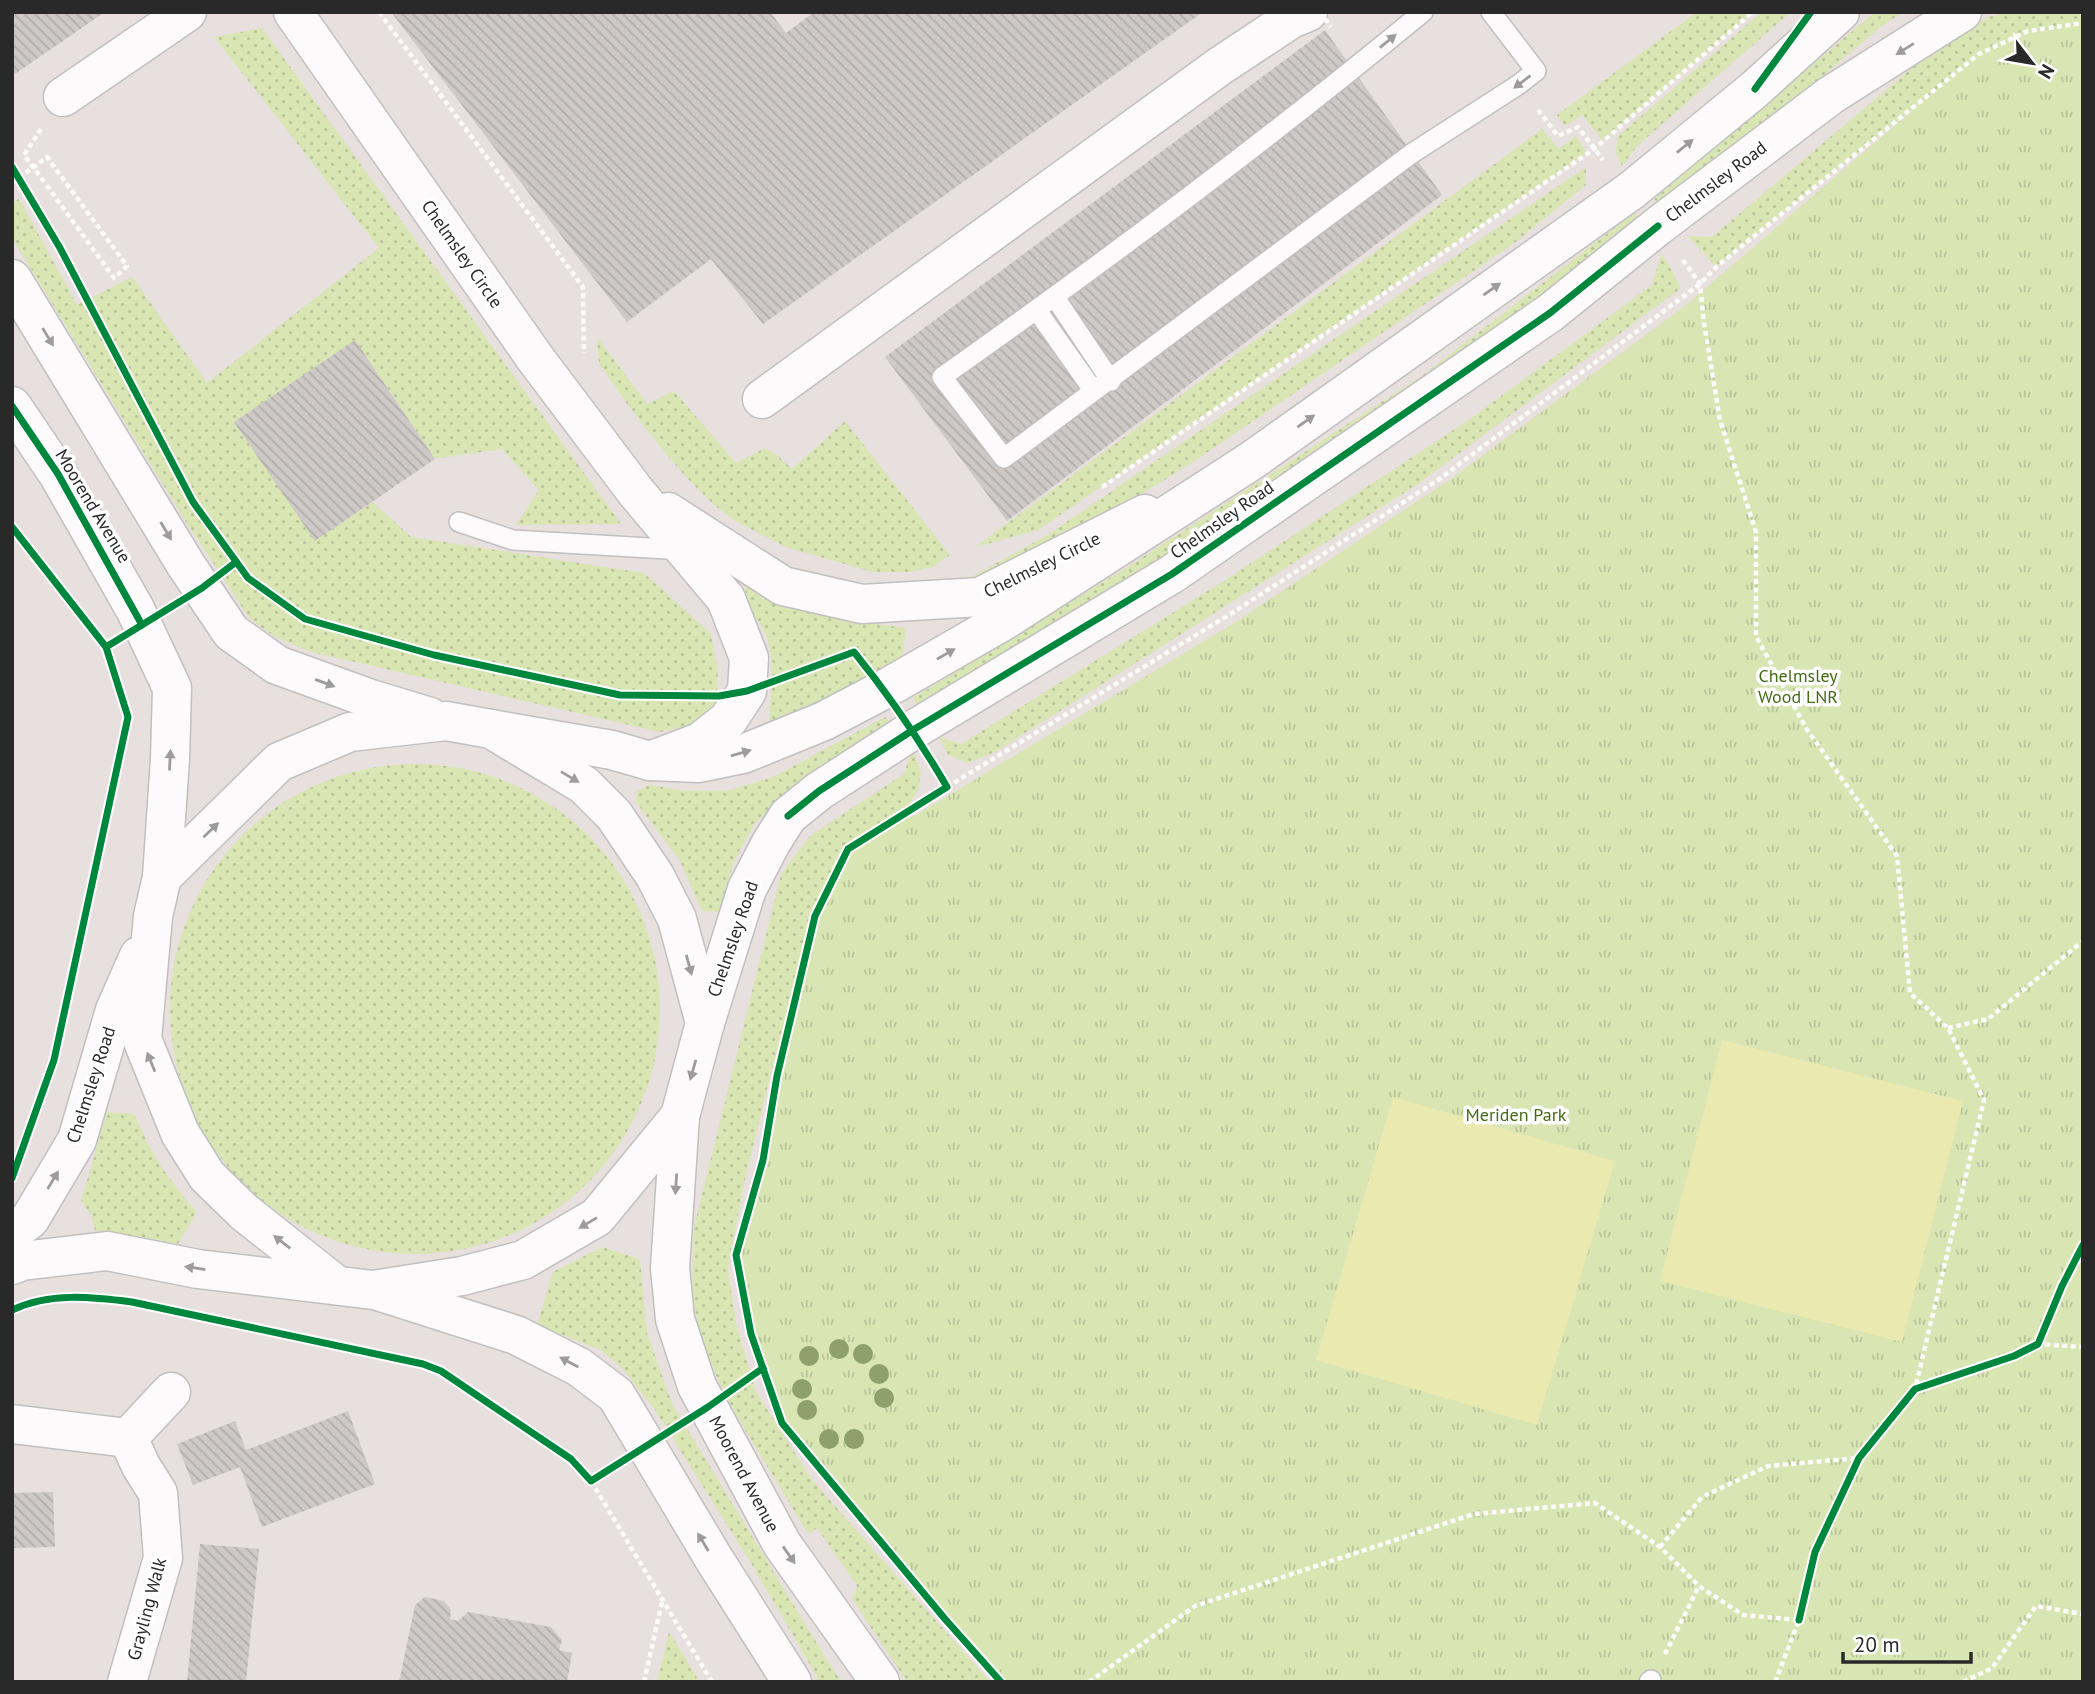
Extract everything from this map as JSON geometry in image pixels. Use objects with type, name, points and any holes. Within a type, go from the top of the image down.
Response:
[{"type":"street","points":[[63,97],[187,12]]},
{"type":"street","name":"Chelmsley Circle","points":[[293,12],[535,358],[636,492],[726,599],[749,658],[747,691],[728,720],[700,742],[650,761]]},
{"type":"street","name":"Chelmsley Road","points":[[446,721],[612,750],[650,761],[699,763],[744,754],[824,721],[1005,620],[1251,461],[1632,190],[1755,89],[1840,12]]},
{"type":"street","name":"Chelmsley Road","points":[[680,1116],[705,1023],[747,889],[788,816],[819,791],[913,730],[1172,574],[1550,313],[1658,226],[1831,95],[1962,12]]},
{"type":"street","points":[[762,400],[1220,66],[1291,19],[1319,20]]},
{"type":"street","points":[[12,279],[186,565],[231,632],[277,665],[371,699],[446,721]]},
{"type":"street","name":"Moorend Avenue","points":[[12,406],[58,474],[135,609],[172,688],[162,877],[152,926]]},
{"type":"street","name":"Chelmsley Circle","points":[[636,492],[783,586],[862,604],[980,597],[1251,461]]},
{"type":"street","points":[[162,877],[279,762],[350,732],[446,721]]},
{"type":"street","points":[[491,729],[584,785],[614,815],[655,876],[677,919],[705,1023]]},
{"type":"street","points":[[152,926],[142,1039],[180,1133],[207,1176],[244,1212],[335,1284]]},
{"type":"street","name":"Chelmsley Road","points":[[12,1233],[30,1219],[77,1140],[115,1010],[152,926]]},
{"type":"street","points":[[373,1290],[462,1276],[523,1260],[597,1217],[680,1116]]},
{"type":"street","name":"Moorend Avenue","points":[[680,1116],[670,1268],[676,1319],[696,1386],[782,1544],[880,1682]]},
{"type":"street","points":[[12,1265],[22,1261],[107,1251],[198,1269],[373,1290],[516,1335],[579,1367],[615,1395],[792,1682]]},
{"type":"street","points":[[12,1424],[128,1438],[171,1392]]},
{"type":"street","name":"Grayling Walk","points":[[127,1682],[163,1558],[158,1493],[128,1438]]},
{"type":"lane","points":[[1330,113],[1322,106],[953,378],[1012,460],[1380,188],[1367,164],[1383,182],[1112,379],[1093,393],[1004,458],[942,377],[1041,306],[1322,94],[1423,12]]},
{"type":"lane","points":[[1112,379],[1411,154],[1536,71],[1491,12]]},
{"type":"lane","points":[[1059,299],[1112,379]]},
{"type":"lane","points":[[1037,316],[1093,393]]},
{"type":"lane","points":[[1037,316],[947,377],[1008,459],[1093,393]]},
{"type":"lane","points":[[458,522],[513,540],[685,550]]},
{"type":"path","points":[[379,12],[583,287],[584,355]]},
{"type":"path","points":[[1319,20],[1320,12]]},
{"type":"path","points":[[1095,491],[1594,149],[1753,12]]},
{"type":"path","points":[[947,786],[1220,621],[1438,480],[1700,284],[1716,267],[1979,54],[2028,31],[2083,23]]},
{"type":"path","points":[[12,183],[47,157],[127,266],[114,278],[45,183],[24,155]]},
{"type":"path","points":[[1658,226],[1700,284],[1720,420],[1756,532],[1756,636],[1805,728],[1897,856],[1910,993],[1948,1028],[1984,1100],[1915,1389],[1859,1458],[1815,1552],[1799,1620],[1775,1682]]},
{"type":"path","points":[[1948,1028],[1988,1019],[2083,941]]},
{"type":"path","points":[[2038,1344],[2062,1286],[2083,1245]]},
{"type":"path","points":[[1915,1389],[2014,1356],[2038,1344],[2083,1347]]},
{"type":"path","points":[[645,1446],[589,1478],[712,1682]]},
{"type":"path","points":[[1660,1547],[1702,1497],[1768,1466],[1859,1458]]},
{"type":"path","points":[[1089,1682],[1195,1605],[1474,1514],[1595,1503],[1660,1547],[1699,1586],[1743,1615],[1799,1620]]},
{"type":"path","points":[[1650,1681],[1699,1586]]},
{"type":"path","points":[[644,1682],[662,1602]]},
{"type":"path","points":[[1963,1682],[1992,1668],[2036,1606],[2083,1614]]},
{"type":"green space","points":[[1697,12],[1753,12],[1603,141],[1582,115],[1565,126],[1557,115]]},
{"type":"green space","points":[[1762,12],[1791,12],[1638,145],[1622,166],[1616,153],[1617,137]]},
{"type":"green space","points":[[1875,12],[1903,12],[1882,26],[1665,209],[1654,199]]},
{"type":"green space","points":[[2009,12],[2083,12],[2083,82],[752,1334],[736,1255],[763,1160],[777,1076],[808,940],[769,1081],[744,1184],[728,1268],[736,1323],[755,1390],[812,1480],[990,1682],[907,1682],[852,1599],[857,1586],[817,1528],[808,1534],[735,1413],[702,1348],[692,1292],[694,1227],[781,874],[810,836],[904,774],[912,749],[921,772],[918,790],[903,815],[915,816],[1236,622],[1451,479],[1685,306],[1937,89],[1716,267],[1688,236],[1712,237],[1932,51],[1988,17]]},
{"type":"green space","name":"Meriden Park","points":[[2083,23],[2083,1682],[1001,1682],[782,1423],[752,1334],[736,1255],[763,1160],[777,1076],[815,916],[848,849],[902,815],[915,816],[1236,622],[1451,479],[1685,306],[1979,54],[2028,31]]},
{"type":"green space","points":[[262,28],[621,524],[516,525],[539,490],[502,449],[435,459],[355,340],[315,540],[373,502],[411,537],[644,573],[711,634],[718,670],[716,707],[689,726],[660,732],[311,652],[275,637],[250,619],[186,522],[12,238],[12,203],[19,199],[77,305],[132,277],[207,383],[379,248],[214,37]]},
{"type":"green space","points":[[1542,129],[1559,149],[1576,136],[1587,153],[1038,530],[975,547]]},
{"type":"green space","points":[[1586,167],[1586,185],[1513,244],[1193,462],[1065,542],[999,577],[964,581],[1046,536]]},
{"type":"green space","points":[[1635,212],[1641,227],[1183,549],[920,711],[913,698],[1126,568],[1423,375]]},
{"type":"green space","points":[[1661,254],[1681,288],[1418,484],[995,752],[968,763],[948,755],[939,737],[961,744],[1227,579],[1470,419],[1652,285]]},
{"type":"green space","points":[[597,337],[647,404],[674,391],[736,463],[765,448],[792,469],[845,421],[950,555],[933,567],[910,572],[873,572],[785,547],[732,519],[689,480],[636,416],[599,364]]},
{"type":"green space","points":[[746,587],[799,609],[838,619],[906,628],[900,670],[769,723],[772,682],[770,651],[765,634],[747,601]]},
{"type":"green space","points":[[885,717],[892,726],[785,796],[755,823],[734,861],[719,912],[702,911],[680,861],[636,802],[637,791],[650,785],[688,791],[729,790],[773,777]]},
{"type":"green space","points":[[415,764],[463,768],[509,782],[571,819],[605,853],[642,915],[656,961],[660,1009],[656,1057],[642,1103],[605,1165],[571,1199],[509,1236],[463,1250],[415,1254],[367,1250],[321,1236],[259,1199],[225,1165],[188,1103],[174,1057],[170,1009],[174,961],[188,915],[225,853],[259,819],[321,782],[367,768]]},
{"type":"green space","points":[[1722,1040],[1963,1101],[1902,1342],[1660,1281]]},
{"type":"green space","points":[[1393,1097],[1615,1161],[1537,1425],[1316,1360]]},
{"type":"green space","points":[[107,1112],[134,1114],[161,1166],[197,1212],[178,1244],[95,1230],[91,1215],[81,1201]]},
{"type":"green space","points":[[602,1247],[640,1259],[647,1333],[672,1404],[842,1682],[820,1682],[751,1563],[655,1410],[623,1369],[601,1350],[537,1325],[553,1272]]},
{"type":"green space","points":[[669,1632],[700,1682],[657,1682]]},
{"type":"building","points":[[12,12],[105,12],[15,74],[12,70]]},
{"type":"building","points":[[391,12],[770,12],[786,33],[814,12],[1203,12],[763,324],[711,259],[627,322]]},
{"type":"building","points":[[1325,30],[1442,195],[1007,521],[885,357]]},
{"type":"building","points":[[355,340],[435,459],[315,541],[234,422]]},
{"type":"building","points":[[348,1411],[375,1484],[262,1527],[240,1467],[193,1485],[177,1444],[235,1421],[246,1450]]},
{"type":"building","points":[[53,1492],[55,1547],[12,1548],[12,1493]]},
{"type":"building","points":[[200,1544],[259,1549],[246,1682],[187,1682]]},
{"type":"building","points":[[425,1597],[444,1601],[451,1610],[450,1619],[458,1621],[468,1612],[551,1627],[562,1640],[559,1650],[572,1653],[567,1682],[399,1682],[415,1605]]},
{"type":"cycle path","points":[[1755,89],[1811,12]]},
{"type":"cycle path","points":[[12,167],[60,248],[193,502],[248,578],[305,619],[434,655],[620,695],[719,696],[747,691],[854,652],[914,735],[947,787],[848,849],[815,916],[777,1076],[763,1160],[736,1255],[751,1334],[782,1423],[1001,1682]]},
{"type":"cycle path","points":[[788,816],[819,791],[913,730],[1172,574],[1550,313],[1658,226]]},
{"type":"cycle path","points":[[12,406],[58,474],[142,625]]},
{"type":"cycle path","points":[[12,527],[106,647],[128,717],[54,1060],[12,1178]]},
{"type":"cycle path","points":[[106,647],[202,588],[236,562]]},
{"type":"cycle path","points":[[1799,1620],[1815,1552],[1859,1458],[1915,1389],[2014,1356],[2038,1344],[2062,1286],[2083,1245]]},
{"type":"cycle path","points":[[12,1310],[26,1304],[56,1298],[132,1302],[423,1364],[441,1371],[571,1459],[591,1481],[708,1407],[763,1368]]},
{"type":"park label","name":"Chelmsley Wood LNR","points":[[1798,686]]}]
